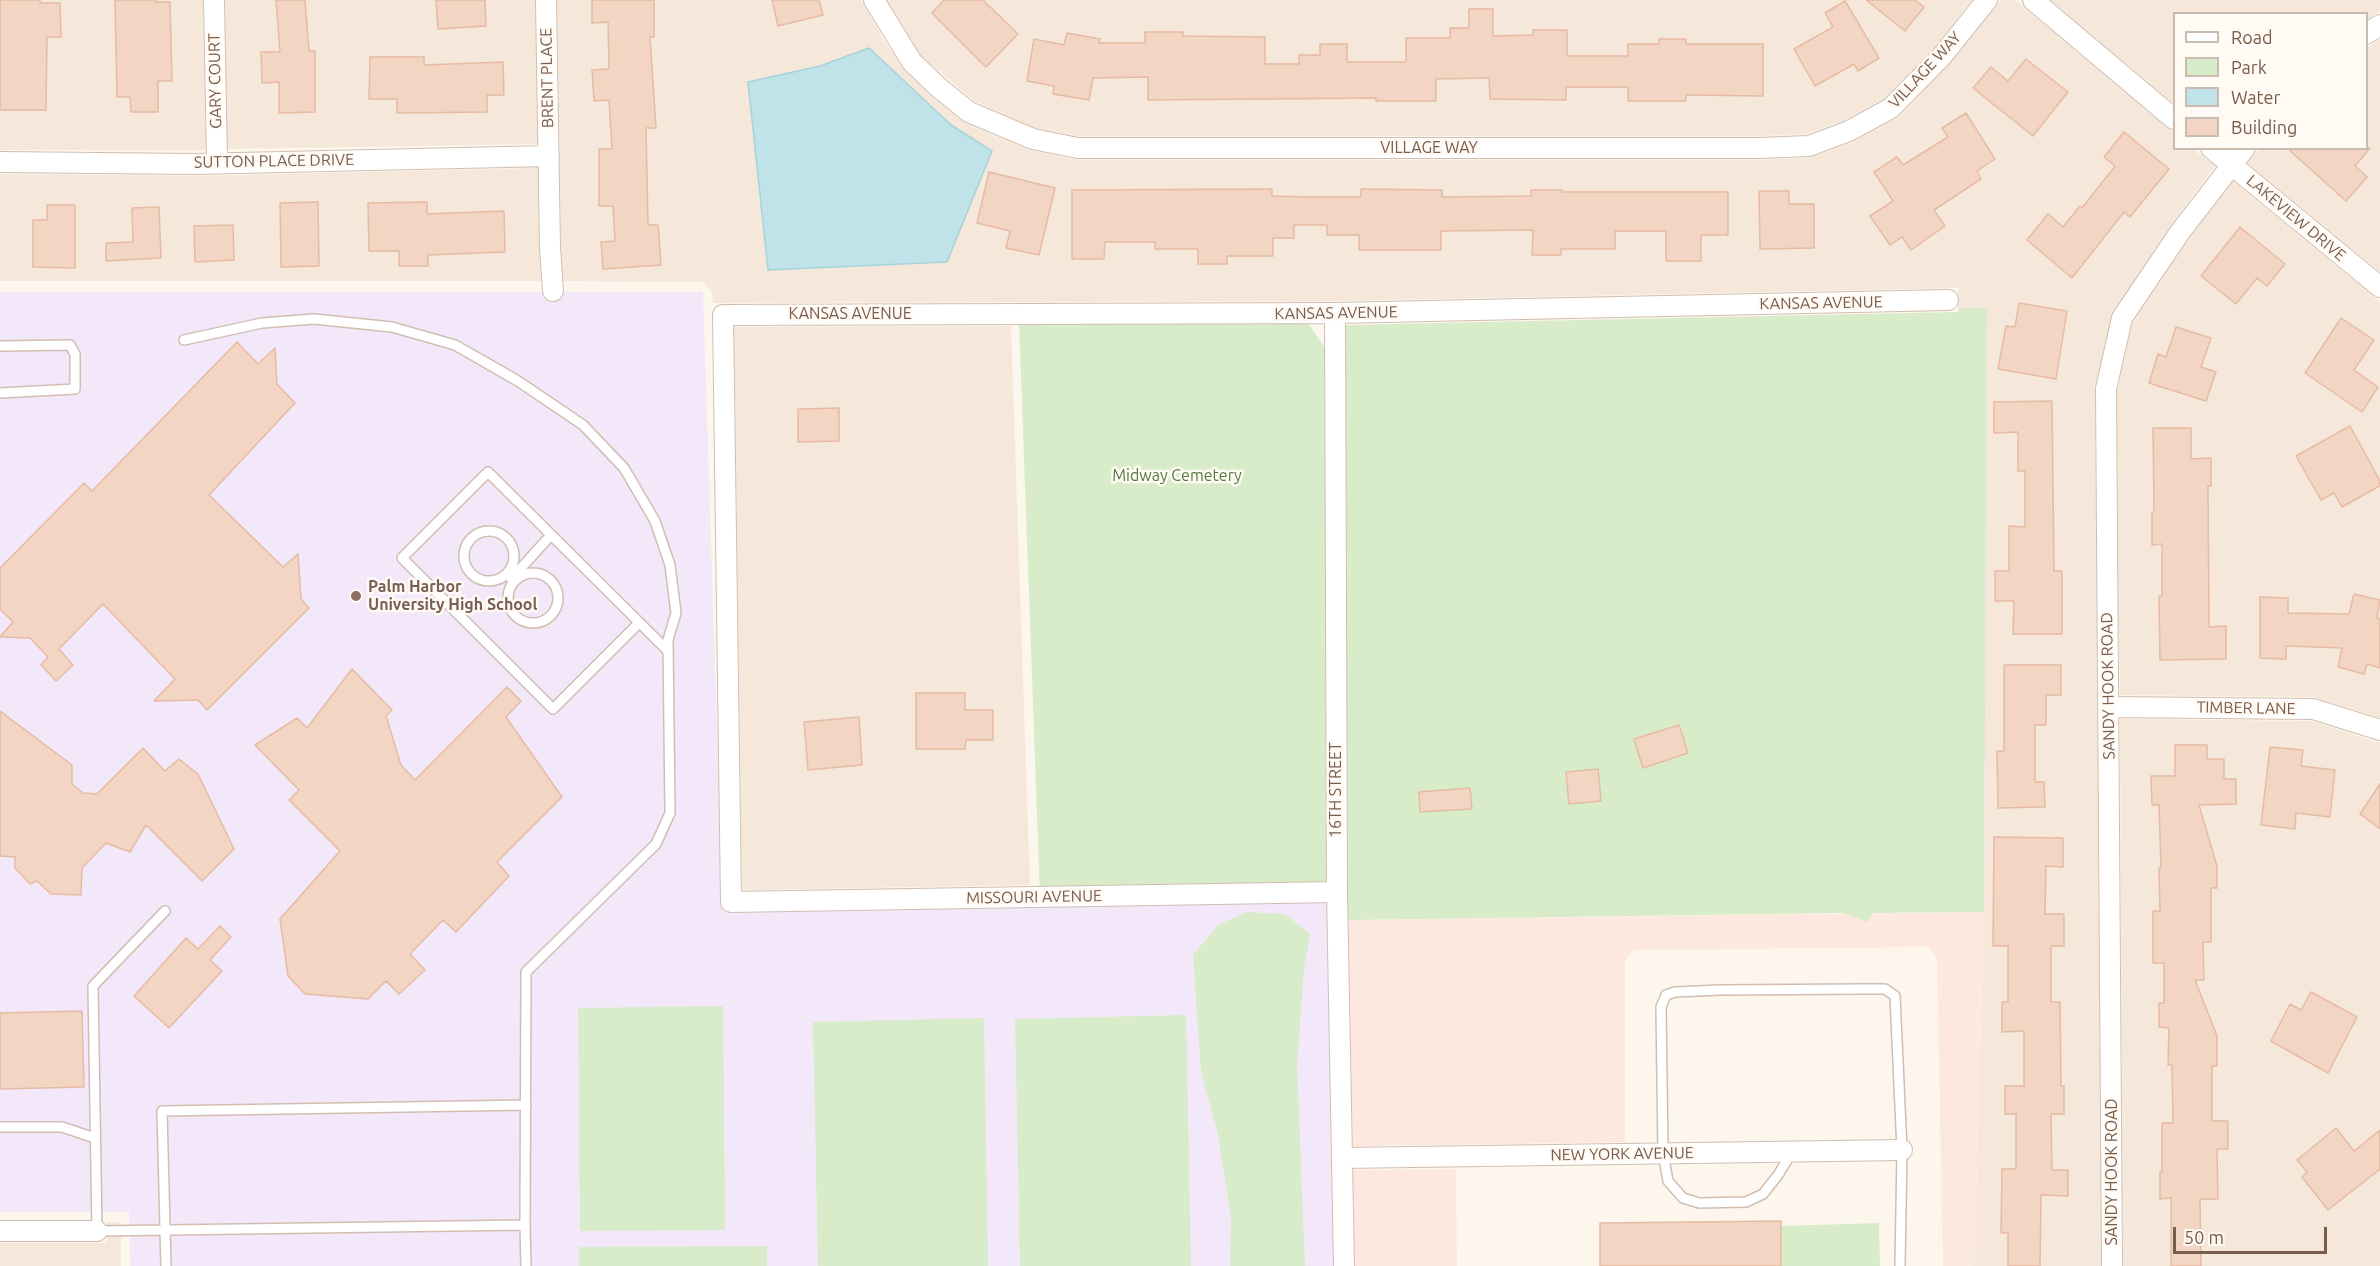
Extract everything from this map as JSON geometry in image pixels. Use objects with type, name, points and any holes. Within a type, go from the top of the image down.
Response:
[{"type":"street","name":"GARY COURT","points":[[214,0],[217,161]]},
{"type":"street","name":"BRENT PLACE","points":[[546,0],[553,291]]},
{"type":"street","name":"VILLAGE WAY","points":[[874,0],[912,62],[969,112],[1033,139],[1078,148],[1760,148],[1809,146],[1849,131],[1891,108],[1942,56],[1987,0]]},
{"type":"street","points":[[2033,0],[2173,116]]},
{"type":"street","name":"LAKEVIEW DRIVE","points":[[2214,150],[2380,287]]},
{"type":"street","name":"SANDY HOOK ROAD","points":[[2112,1266],[2110,707],[2106,567],[2106,389],[2122,318],[2180,232],[2243,150]]},
{"type":"street","name":"SUTTON PLACE DRIVE","points":[[0,162],[194,164],[217,161],[549,156]]},
{"type":"street","name":"KANSAS AVENUE","points":[[731,902],[723,315],[1335,313],[1948,300]]},
{"type":"street","name":"16TH STREET","points":[[1335,313],[1337,892],[1344,1266]]},
{"type":"street","name":"TIMBER LANE","points":[[2110,707],[2313,709],[2380,730]]},
{"type":"street","name":"MISSOURI AVENUE","points":[[731,902],[1337,892]]},
{"type":"street","name":"NEW YORK AVENUE","points":[[1342,1158],[1902,1150]]},
{"type":"street","points":[[0,1231],[97,1231]]},
{"type":"lane","points":[[184,340],[262,323],[314,319],[392,327],[456,345],[518,381],[583,425],[624,468],[655,521],[670,565],[676,613],[668,640],[670,813],[656,844],[526,972],[526,1266]]},
{"type":"lane","points":[[0,346],[70,345],[75,354],[75,389],[0,393]]},
{"type":"lane","points":[[639,622],[553,709],[402,558],[488,472],[551,535],[639,622],[668,651]]},
{"type":"lane","points":[[510,578],[507,600],[514,615],[520,621],[537,624],[551,615],[558,601],[557,592],[549,579],[533,573],[525,574],[510,578],[493,581],[484,581],[470,573],[463,558],[464,549],[474,536],[481,532],[497,532],[510,543],[514,558],[510,578]]},
{"type":"lane","points":[[510,578],[551,535]]},
{"type":"lane","points":[[165,911],[93,986],[97,1231],[525,1224]]},
{"type":"lane","points":[[1792,1152],[1763,1194],[1746,1202],[1699,1203],[1683,1198],[1668,1181],[1663,1152],[1661,1007],[1666,995],[1675,992],[1720,990],[1885,989],[1895,996],[1902,1150],[1900,1266]]},
{"type":"lane","points":[[166,1266],[162,1111],[526,1105]]},
{"type":"lane","points":[[0,1127],[62,1127],[95,1138]]},
{"type":"shaded area","points":[[0,0],[203,0],[206,150],[0,150]]},
{"type":"shaded area","points":[[225,0],[535,0],[538,144],[227,149]]},
{"type":"shaded area","points":[[557,0],[861,0],[883,39],[905,71],[932,97],[965,123],[1029,150],[1078,160],[1760,160],[1809,158],[1853,142],[1899,117],[1950,63],[2001,0],[2015,0],[2173,132],[2173,150],[2194,150],[2215,166],[2171,225],[2114,311],[2095,389],[2102,1266],[1974,1266],[1984,912],[1986,308],[1958,308],[1958,288],[1335,301],[713,303],[712,292],[703,282],[563,281]],"holes":[[[820,66],[910,88],[951,125],[992,151],[748,82]]]},
{"type":"shaded area","points":[[886,0],[1972,0],[1935,47],[1885,98],[1845,120],[1807,134],[1760,136],[1079,136],[1035,128],[974,101],[919,54]]},
{"type":"shaded area","points":[[2050,0],[2380,0],[2380,11],[2368,19],[2368,12],[2173,12],[2173,103]]},
{"type":"shaded area","points":[[2380,39],[2380,272],[2247,163],[2259,150],[2368,150],[2368,47]]},
{"type":"shaded area","points":[[538,168],[542,281],[0,281],[0,174],[194,176]]},
{"type":"shaded area","points":[[2233,181],[2380,302],[2380,718],[2313,697],[2120,695],[2117,391],[2132,323],[2188,240]]},
{"type":"shaded area","name":"Palm Harbor University High School","points":[[0,292],[703,292],[723,911],[1331,900],[1335,1266],[130,1266],[129,1212],[0,1212]]},
{"type":"shaded area","points":[[1011,326],[1030,885],[742,890],[734,327]]},
{"type":"shaded area","points":[[2120,719],[2311,721],[2380,743],[2380,1266],[2123,1266]]},
{"type":"shaded area","points":[[1984,912],[1974,1266],[1943,1266],[1937,957],[1928,947],[1634,950],[1625,961],[1625,1142],[1353,1146],[1348,920]]},
{"type":"shaded area","points":[[1456,1169],[1457,1266],[1355,1266],[1353,1170]]},
{"type":"shaded area","points":[[107,1222],[121,1222],[121,1266],[0,1266],[0,1243],[107,1243]]},
{"type":"green space","points":[[1958,308],[1987,308],[1984,912],[1873,913],[1867,922],[1843,913],[1348,920],[1345,325],[1958,312]]},
{"type":"green space","name":"Midway Cemetery","points":[[1019,321],[1307,321],[1328,353],[1330,892],[1040,897]]},
{"type":"green space","points":[[1248,912],[1285,914],[1310,934],[1304,969],[1297,1065],[1305,1266],[1230,1266],[1231,1218],[1218,1134],[1201,1072],[1193,955],[1219,924]]},
{"type":"green space","points":[[723,1006],[725,1230],[580,1231],[578,1008]]},
{"type":"green space","points":[[1186,1015],[1191,1266],[1020,1266],[1015,1019]]},
{"type":"green space","points":[[984,1018],[988,1266],[818,1266],[813,1022]]},
{"type":"green space","points":[[1879,1223],[1880,1266],[1781,1266],[1781,1226]]},
{"type":"green space","points":[[767,1246],[767,1266],[579,1266],[579,1247]]},
{"type":"water","points":[[869,48],[951,125],[992,151],[947,262],[768,270],[748,82],[820,66]]},
{"type":"building","points":[[0,0],[40,0],[40,3],[60,3],[61,37],[47,37],[46,110],[0,110]]},
{"type":"building","points":[[115,0],[170,2],[172,81],[158,81],[158,112],[131,112],[130,97],[117,97]]},
{"type":"building","points":[[276,0],[305,0],[309,51],[315,51],[315,112],[279,113],[279,82],[262,83],[261,52],[280,52]]},
{"type":"building","points":[[436,0],[485,0],[486,26],[438,29]]},
{"type":"building","points":[[592,0],[654,0],[654,37],[650,37],[656,128],[646,128],[648,225],[658,225],[661,265],[603,269],[601,242],[615,241],[613,206],[599,206],[599,149],[612,149],[609,100],[594,101],[592,70],[609,69],[608,22],[592,23]]},
{"type":"building","points":[[772,0],[819,0],[823,15],[778,26]]},
{"type":"building","points":[[944,0],[983,0],[1018,34],[986,67],[932,13]]},
{"type":"building","points":[[1866,0],[1915,0],[1924,7],[1905,31]]},
{"type":"building","points":[[1845,1],[1879,58],[1858,71],[1854,64],[1815,86],[1794,49],[1833,27],[1825,13]]},
{"type":"building","points":[[1469,9],[1493,9],[1493,36],[1533,35],[1533,30],[1567,30],[1567,56],[1628,56],[1628,44],[1659,44],[1659,39],[1686,39],[1686,44],[1763,44],[1763,96],[1686,95],[1686,101],[1628,101],[1628,87],[1566,87],[1566,100],[1490,99],[1489,78],[1436,79],[1436,101],[1376,101],[1376,98],[1148,100],[1148,77],[1093,78],[1089,100],[1053,94],[1054,86],[1027,81],[1034,39],[1064,45],[1067,33],[1100,39],[1099,43],[1145,43],[1145,32],[1183,32],[1183,36],[1265,37],[1265,64],[1299,64],[1299,55],[1320,55],[1320,44],[1347,44],[1347,62],[1406,62],[1406,38],[1450,38],[1450,28],[1469,28]]},
{"type":"building","points":[[370,57],[424,57],[424,65],[503,62],[504,95],[487,95],[487,112],[397,113],[397,99],[369,99]]},
{"type":"building","points":[[2026,59],[2068,92],[2033,136],[1973,88],[1991,67],[2008,81]]},
{"type":"building","points":[[1966,113],[1995,159],[1977,171],[1981,179],[1934,210],[1945,226],[1911,250],[1902,237],[1890,245],[1870,216],[1893,201],[1874,172],[1897,157],[1903,165],[1948,137],[1942,128]]},
{"type":"building","points":[[2124,132],[2169,169],[2130,217],[2124,212],[2072,278],[2027,240],[2048,214],[2063,227],[2080,206],[2082,208],[2115,166],[2104,157]]},
{"type":"building","points":[[2370,148],[2355,166],[2367,177],[2346,201],[2289,150],[2368,150]]},
{"type":"building","points":[[989,172],[1055,188],[1039,255],[1006,248],[1010,231],[977,223]]},
{"type":"building","points":[[1272,189],[1272,196],[1309,197],[1361,197],[1361,189],[1442,190],[1442,197],[1531,196],[1531,190],[1728,192],[1728,235],[1701,235],[1701,261],[1666,261],[1666,231],[1615,231],[1615,249],[1561,249],[1561,255],[1532,255],[1533,230],[1441,231],[1441,250],[1359,250],[1359,235],[1327,235],[1327,225],[1294,225],[1294,238],[1273,238],[1273,256],[1227,256],[1227,264],[1198,264],[1198,249],[1155,249],[1155,242],[1105,242],[1104,259],[1072,259],[1072,190]]},
{"type":"building","points":[[1759,191],[1789,191],[1789,204],[1814,204],[1814,248],[1760,249]]},
{"type":"building","points":[[318,202],[319,266],[281,267],[280,203]]},
{"type":"building","points":[[427,202],[427,214],[504,211],[505,252],[428,255],[428,266],[399,266],[399,251],[369,251],[368,203]]},
{"type":"building","points":[[47,205],[75,205],[75,268],[33,267],[33,220],[47,220]]},
{"type":"building","points":[[159,207],[161,258],[106,261],[106,243],[133,242],[132,208]]},
{"type":"building","points":[[233,225],[234,260],[195,262],[194,226]]},
{"type":"building","points":[[2240,227],[2285,264],[2267,286],[2257,278],[2236,304],[2201,276]]},
{"type":"building","points":[[2019,303],[2067,311],[2056,379],[1998,369],[2006,326],[2015,327]]},
{"type":"building","points":[[2341,318],[2374,340],[2354,370],[2378,387],[2362,412],[2305,373]]},
{"type":"building","points":[[2176,327],[2211,338],[2201,367],[2216,372],[2206,401],[2149,383],[2158,354],[2166,357]]},
{"type":"building","points":[[237,342],[258,364],[275,348],[277,384],[295,403],[209,495],[283,567],[298,554],[301,599],[309,608],[207,710],[198,700],[154,701],[175,679],[103,604],[59,649],[73,665],[56,681],[41,665],[48,657],[30,638],[0,637],[13,622],[0,609],[0,568],[84,483],[92,491]]},
{"type":"building","points":[[2052,401],[2054,571],[2062,571],[2062,634],[2013,634],[2014,601],[1995,601],[1995,571],[2009,571],[2009,526],[2025,527],[2025,471],[2018,471],[2018,432],[1994,433],[1994,402]]},
{"type":"building","points":[[839,408],[839,441],[798,442],[798,409]]},
{"type":"building","points":[[2350,426],[2380,481],[2380,486],[2342,507],[2334,493],[2321,500],[2296,456]]},
{"type":"building","points":[[2153,428],[2191,428],[2191,459],[2211,458],[2211,486],[2208,486],[2209,627],[2226,626],[2226,659],[2160,660],[2159,596],[2162,596],[2162,544],[2152,545]]},
{"type":"building","points":[[2354,594],[2380,600],[2377,618],[2380,619],[2380,668],[2367,664],[2364,674],[2338,667],[2342,648],[2286,646],[2286,659],[2260,658],[2260,597],[2288,598],[2288,613],[2349,614]]},
{"type":"building","points":[[2004,665],[2061,665],[2061,695],[2046,695],[2046,725],[2035,725],[2035,782],[2044,782],[2045,807],[1998,808],[1997,751],[2004,751]]},
{"type":"building","points":[[352,669],[392,710],[386,716],[401,765],[415,780],[507,687],[521,701],[506,717],[562,797],[497,862],[509,876],[456,932],[443,920],[410,954],[425,970],[399,994],[386,981],[368,999],[305,994],[288,976],[280,919],[340,851],[289,800],[299,790],[255,745],[297,718],[307,728]]},
{"type":"building","points":[[916,693],[965,693],[965,710],[993,710],[993,740],[966,740],[965,749],[916,749]]},
{"type":"building","points":[[0,711],[72,765],[72,784],[83,793],[97,794],[143,748],[165,771],[179,759],[198,774],[234,849],[202,881],[146,825],[130,852],[106,843],[82,868],[81,895],[51,894],[37,881],[30,884],[15,868],[15,857],[0,856]]},
{"type":"building","points":[[859,717],[862,765],[808,770],[804,722]]},
{"type":"building","points":[[1679,725],[1688,753],[1643,768],[1634,739]]},
{"type":"building","points":[[2175,745],[2207,745],[2207,759],[2224,759],[2224,779],[2236,779],[2236,804],[2199,805],[2217,866],[2217,888],[2211,888],[2211,942],[2203,942],[2204,980],[2195,980],[2217,1036],[2217,1066],[2212,1066],[2212,1121],[2228,1121],[2228,1149],[2217,1149],[2218,1199],[2200,1199],[2201,1266],[2171,1266],[2171,1198],[2160,1199],[2162,1123],[2173,1123],[2172,1065],[2168,1065],[2169,1028],[2159,1027],[2159,1003],[2164,1003],[2164,963],[2153,963],[2153,911],[2160,911],[2159,868],[2161,868],[2159,805],[2152,805],[2151,776],[2175,776]]},
{"type":"building","points":[[2270,747],[2303,750],[2301,766],[2335,770],[2330,817],[2296,813],[2295,829],[2261,825]]},
{"type":"building","points":[[1598,769],[1601,801],[1569,804],[1566,772]]},
{"type":"building","points":[[2380,784],[2380,829],[2360,814]]},
{"type":"building","points":[[1470,788],[1472,809],[1420,812],[1419,792]]},
{"type":"building","points":[[1994,837],[2063,838],[2063,867],[2046,866],[2045,914],[2064,914],[2064,946],[2051,946],[2051,1002],[2060,1002],[2061,1086],[2064,1086],[2064,1114],[2051,1114],[2052,1170],[2068,1170],[2068,1196],[2041,1195],[2040,1266],[2008,1266],[2008,1233],[2001,1233],[2002,1169],[2016,1169],[2016,1114],[2005,1114],[2005,1086],[2024,1086],[2024,1031],[2002,1032],[2002,1002],[2008,1002],[2008,946],[1993,946]]},
{"type":"building","points":[[220,926],[231,937],[210,960],[222,971],[169,1028],[134,996],[186,938],[198,949]]},
{"type":"building","points":[[2311,992],[2357,1017],[2328,1073],[2271,1041],[2290,1004],[2301,1010]]},
{"type":"building","points":[[82,1011],[84,1087],[0,1089],[0,1013]]},
{"type":"building","points":[[2336,1128],[2354,1151],[2380,1130],[2380,1169],[2328,1210],[2302,1177],[2307,1172],[2297,1160]]},
{"type":"building","points":[[1781,1221],[1781,1266],[1600,1266],[1600,1223]]},
{"type":"place","name":"Palm Harbor University High School","points":[[356,596]]}]
